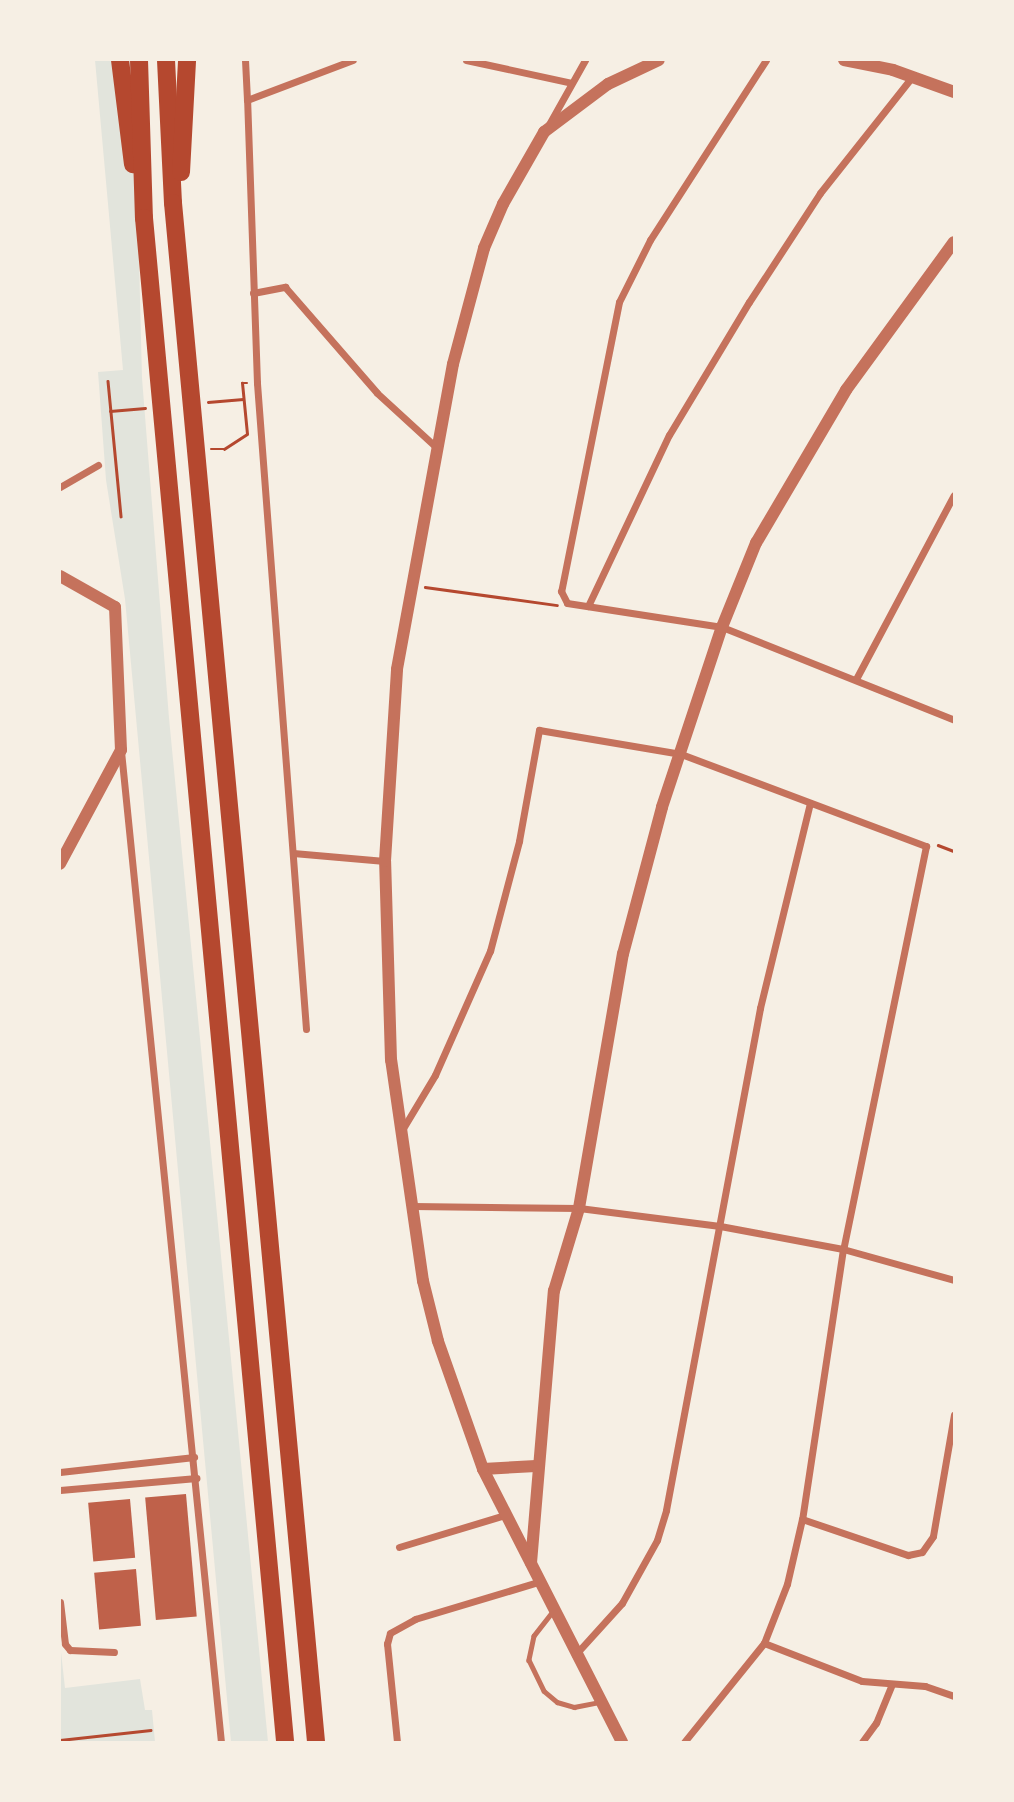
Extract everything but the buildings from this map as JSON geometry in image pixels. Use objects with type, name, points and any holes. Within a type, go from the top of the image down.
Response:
[{"type":"highway","points":[[120,60],[133,170],[144,218]]},
{"type":"highway","points":[[139,60],[144,218],[285,1742]]},
{"type":"highway","points":[[166,60],[174,213],[316,1742]]},
{"type":"highway","points":[[174,213],[181,177],[187,60]]},
{"type":"street","points":[[245,60],[253,293],[306,1029]]},
{"type":"street","points":[[247,100],[353,60]]},
{"type":"street","points":[[466,60],[572,83]]},
{"type":"street","points":[[585,60],[484,248],[453,364],[411,585],[393,707],[385,861],[384,956],[401,1131],[423,1281],[438,1341],[482,1469],[574,1657],[622,1742]]},
{"type":"street","points":[[544,132],[608,84],[659,60]]},
{"type":"street","points":[[766,60],[650,240],[619,302],[561,591],[568,603],[722,627],[954,720]]},
{"type":"street","points":[[844,60],[912,76],[954,92]]},
{"type":"street","points":[[588,606],[669,435],[749,302],[820,193],[912,76]]},
{"type":"street","points":[[531,1566],[536,1466],[554,1291],[579,1208],[623,954],[681,754],[722,627],[756,543],[846,390],[954,242]]},
{"type":"street","points":[[253,293],[285,287],[377,393],[437,448]]},
{"type":"street","points":[[60,487],[98,465]]},
{"type":"street","points":[[856,679],[954,495]]},
{"type":"street","points":[[60,576],[115,607],[121,750],[221,1742]]},
{"type":"street","points":[[401,1131],[435,1075],[490,951],[519,841],[538,730],[681,754],[926,846],[843,1249],[802,1520],[787,1584],[764,1643],[684,1742]]},
{"type":"street","points":[[60,864],[121,750]]},
{"type":"street","points":[[574,1657],[622,1603],[657,1540],[779,918],[810,803]]},
{"type":"street","points":[[293,853],[385,861]]},
{"type":"street","points":[[413,1206],[579,1208],[720,1226],[843,1249],[954,1280]]},
{"type":"street","points":[[802,1520],[908,1555],[922,1552],[933,1536],[954,1415]]},
{"type":"street","points":[[60,1472],[194,1457]]},
{"type":"street","points":[[482,1469],[536,1466]]},
{"type":"street","points":[[60,1490],[196,1478]]},
{"type":"street","points":[[400,1547],[505,1515]]},
{"type":"street","points":[[397,1742],[387,1644],[390,1633],[415,1619],[538,1582]]},
{"type":"street","points":[[60,1602],[65,1644],[71,1650],[114,1652]]},
{"type":"street","points":[[764,1643],[862,1681],[925,1686],[954,1696]]},
{"type":"street","points":[[862,1742],[876,1724],[892,1684]]},
{"type":"lane","points":[[553,1612],[534,1636],[529,1660],[544,1691],[557,1702],[575,1707],[599,1702]]},
{"type":"path","points":[[108,381],[121,516]]},
{"type":"path","points":[[196,449],[224,449],[247,434],[242,383]]},
{"type":"path","points":[[110,411],[133,409]]},
{"type":"path","points":[[411,585],[552,607],[568,603]]},
{"type":"path","points":[[926,846],[954,851]]},
{"type":"path","points":[[60,1740],[150,1730]]},
{"type":"shaded area","points":[[95,60],[134,60],[142,378],[169,718],[268,1742],[231,1742],[125,599],[106,480],[98,372],[123,370]]},
{"type":"shaded area","points":[[60,1643],[65,1688],[140,1679],[145,1710],[152,1710],[155,1742],[60,1742]]}]
